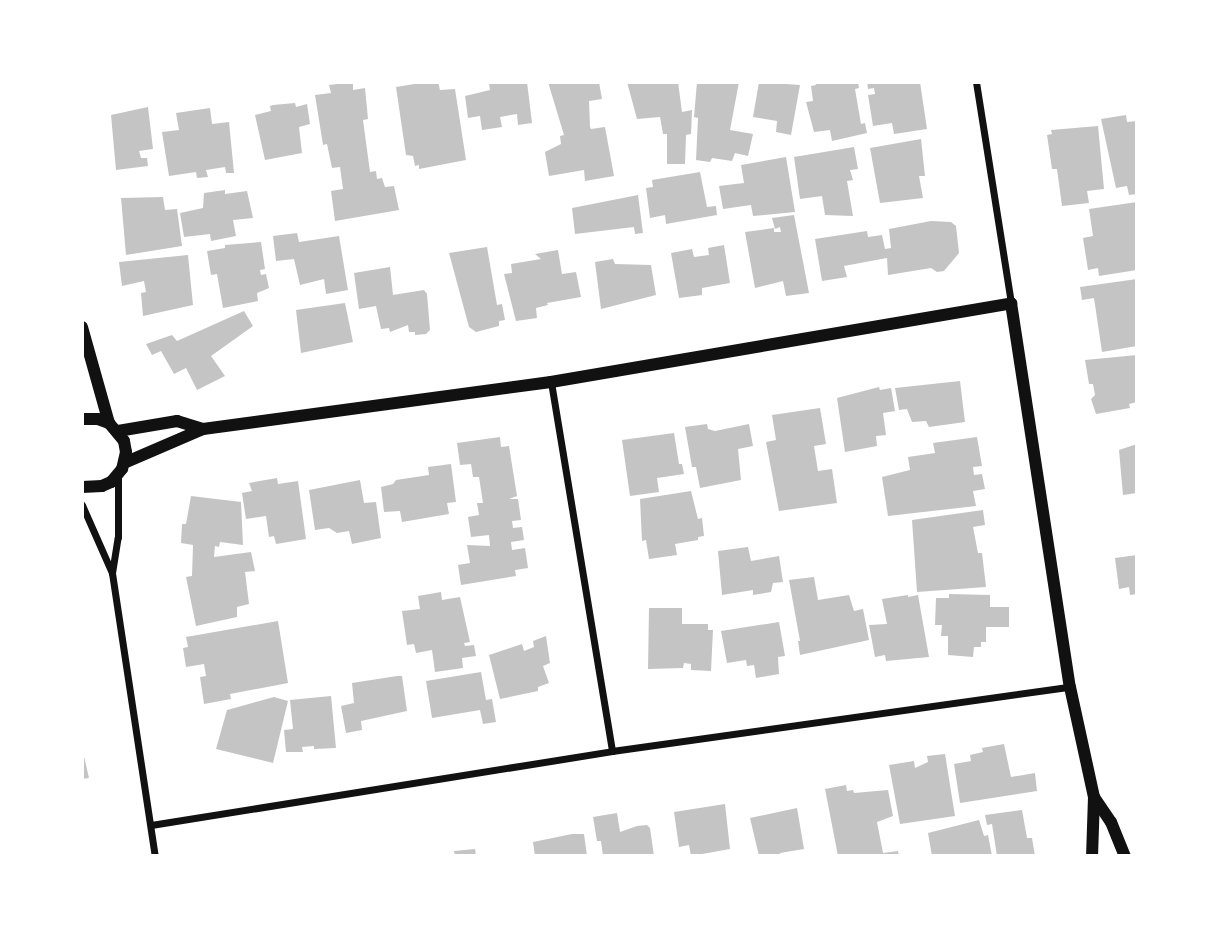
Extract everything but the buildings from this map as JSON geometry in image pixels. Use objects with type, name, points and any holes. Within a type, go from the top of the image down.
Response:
[{"type":"street","points":[[976,82],[1070,687],[1094,797],[1092,856]]},
{"type":"street","points":[[82,487],[102,486],[121,469],[203,429],[551,382],[1010,303]]},
{"type":"street","points":[[82,327],[113,427]]},
{"type":"street","points":[[551,382],[612,751]]},
{"type":"street","points":[[82,419],[99,418],[113,427],[124,441],[118,537],[112,573]]},
{"type":"street","points":[[113,427],[177,421],[203,429]]},
{"type":"street","points":[[82,505],[112,573],[155,856]]},
{"type":"street","points":[[151,825],[612,751],[1070,687]]},
{"type":"street","points":[[1094,797],[1111,822],[1125,856]]}]
